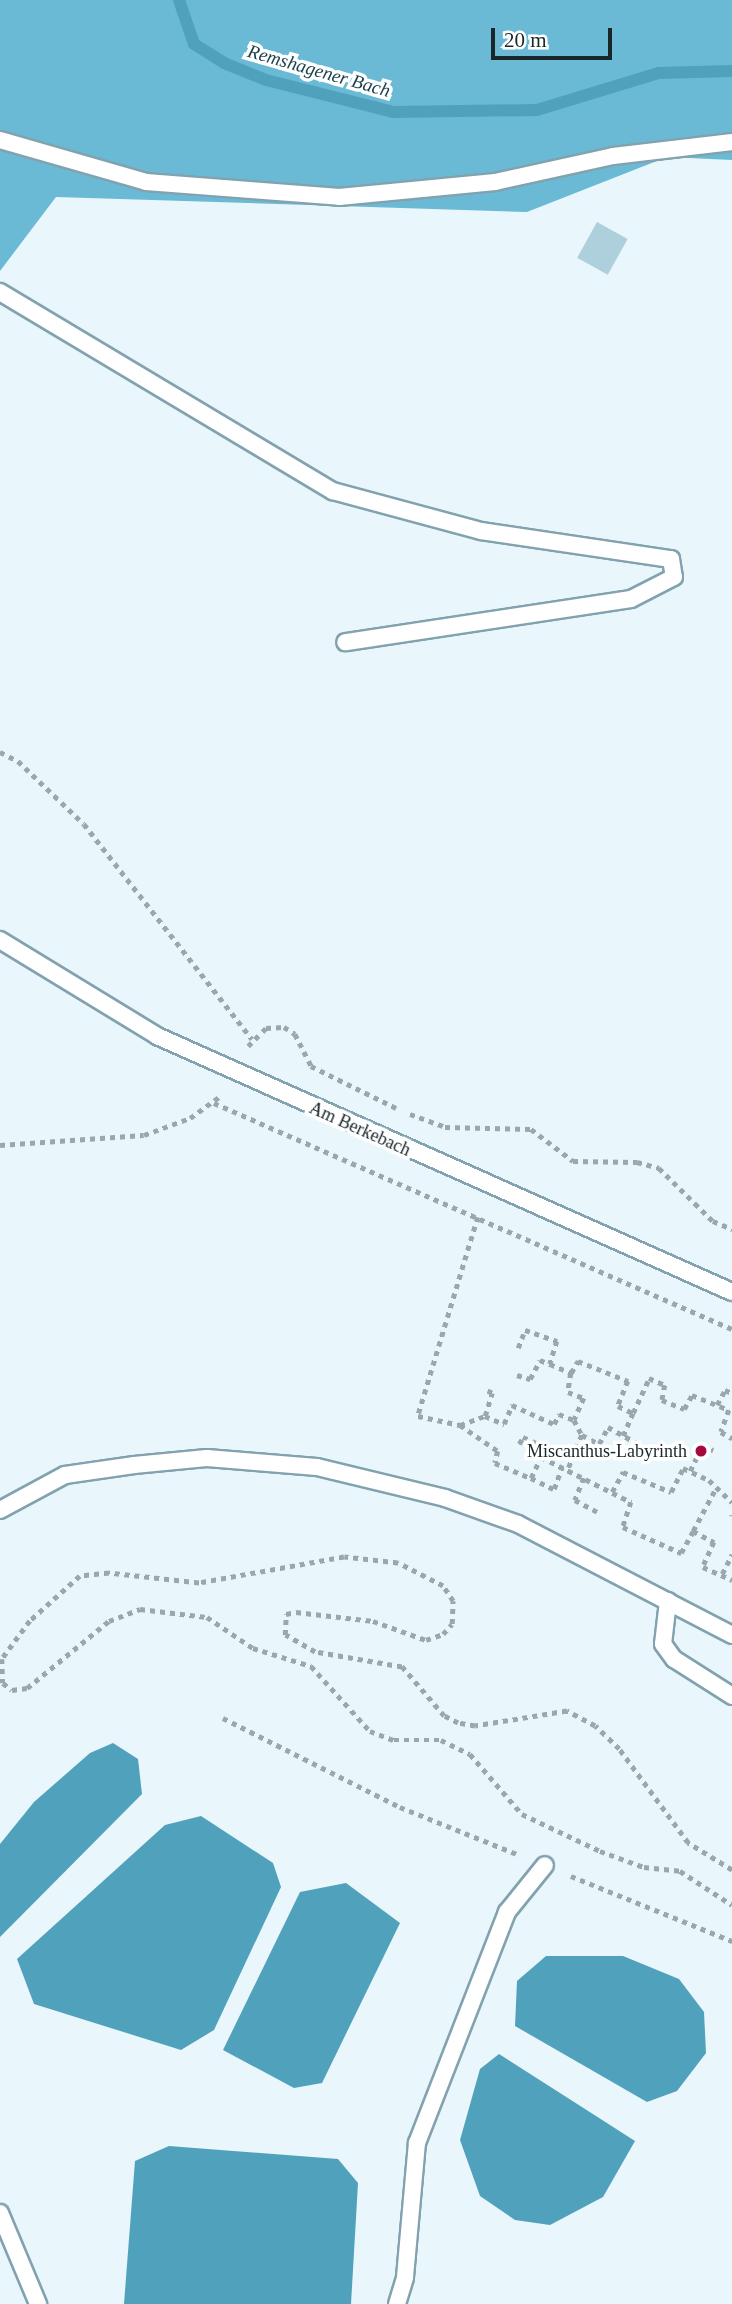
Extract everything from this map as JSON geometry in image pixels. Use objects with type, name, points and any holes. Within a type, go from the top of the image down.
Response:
[{"type":"lane","points":[[0,140],[146,182],[339,197],[495,182],[613,156],[732,142]]},
{"type":"lane","points":[[0,292],[333,491],[481,531],[671,559],[674,577],[631,599],[345,642]]},
{"type":"lane","name":"Am Berkebach","points":[[0,940],[158,1036],[732,1292]]},
{"type":"lane","points":[[0,1510],[65,1475],[134,1465],[207,1458],[317,1466],[445,1498],[518,1524],[732,1635]]},
{"type":"lane","points":[[668,1601],[663,1644],[674,1659],[732,1696]]},
{"type":"lane","points":[[397,2304],[405,2277],[417,2143],[507,1912],[545,1865]]},
{"type":"lane","points":[[0,2213],[38,2304]]},
{"type":"path","points":[[0,752],[18,761],[84,824],[252,1039]]},
{"type":"path","points":[[214,1102],[732,1329]]},
{"type":"path","points":[[478,1217],[418,1416],[460,1425],[498,1451],[495,1463],[554,1489],[582,1435]]},
{"type":"path","points":[[518,1348],[525,1330],[557,1341],[550,1364]]},
{"type":"path","points":[[517,1375],[530,1379],[540,1360],[571,1373]]},
{"type":"path","points":[[574,1420],[584,1398],[568,1392],[571,1373],[578,1361],[628,1381],[618,1406],[633,1413]]},
{"type":"path","points":[[623,1436],[649,1378],[666,1385],[662,1400],[684,1409],[692,1395],[729,1410],[721,1432],[732,1438]]},
{"type":"path","points":[[717,1405],[726,1390],[732,1393]]},
{"type":"path","points":[[485,1416],[492,1393],[487,1391]]},
{"type":"path","points":[[460,1425],[485,1416],[504,1424],[512,1405],[554,1424],[559,1414],[574,1420],[582,1435],[599,1444],[608,1427],[653,1452],[657,1448]]},
{"type":"path","points":[[519,1444],[523,1437],[545,1447],[531,1478]]},
{"type":"path","points":[[690,1471],[702,1446],[713,1450]]},
{"type":"path","points":[[541,1457],[631,1502],[623,1527],[681,1553],[716,1488]]},
{"type":"path","points":[[612,1492],[623,1472],[671,1492],[683,1468],[716,1488],[732,1502]]},
{"type":"path","points":[[584,1478],[575,1500],[599,1513]]},
{"type":"path","points":[[693,1531],[714,1542],[704,1567],[732,1580]]},
{"type":"path","points":[[722,1574],[732,1554]]},
{"type":"path","points":[[732,1870],[688,1843],[619,1749],[595,1726],[567,1711],[475,1726],[458,1723],[444,1716],[402,1667],[315,1652],[285,1635],[286,1614],[296,1612],[373,1621],[426,1640],[443,1634],[452,1624],[453,1601],[443,1586],[398,1563],[344,1557],[199,1583],[108,1573],[80,1576],[30,1621],[2,1659],[3,1683],[12,1690],[27,1688],[109,1621],[140,1609],[207,1617],[253,1648],[311,1666],[370,1731],[394,1740],[441,1740],[470,1754],[522,1814],[600,1851],[643,1867],[680,1871],[732,1905]]},
{"type":"path","points":[[223,1718],[400,1807],[732,1941]]},
{"type":"shaded area","points":[[0,0],[732,0],[732,160],[667,157],[527,212],[56,197],[0,271]]},
{"type":"shaded area","points":[[113,1743],[138,1759],[142,1794],[0,1937],[0,1844],[34,1802],[90,1753]]},
{"type":"shaded area","points":[[201,1816],[273,1863],[281,1887],[214,2030],[181,2050],[34,2004],[17,1959],[165,1825]]},
{"type":"shaded area","points":[[346,1883],[400,1923],[322,2083],[294,2088],[223,2050],[300,1892]]},
{"type":"shaded area","points":[[546,1956],[623,1956],[679,1979],[704,2012],[706,2053],[677,2091],[647,2102],[515,2026],[517,1981]]},
{"type":"shaded area","points":[[499,2054],[635,2141],[603,2197],[550,2225],[515,2220],[480,2196],[460,2140],[480,2069]]},
{"type":"shaded area","points":[[169,2146],[338,2159],[358,2183],[351,2304],[124,2304],[135,2161]]},
{"type":"building","points":[[597,222],[628,239],[608,275],[577,258]]},
{"type":"waterway","name":"Remshagener Bach","points":[[179,0],[194,44],[224,63],[266,80],[393,112],[537,110],[659,73],[732,71]]},
{"type":"place","name":"Miscanthus-Labyrinth","points":[[701,1451]]}]
